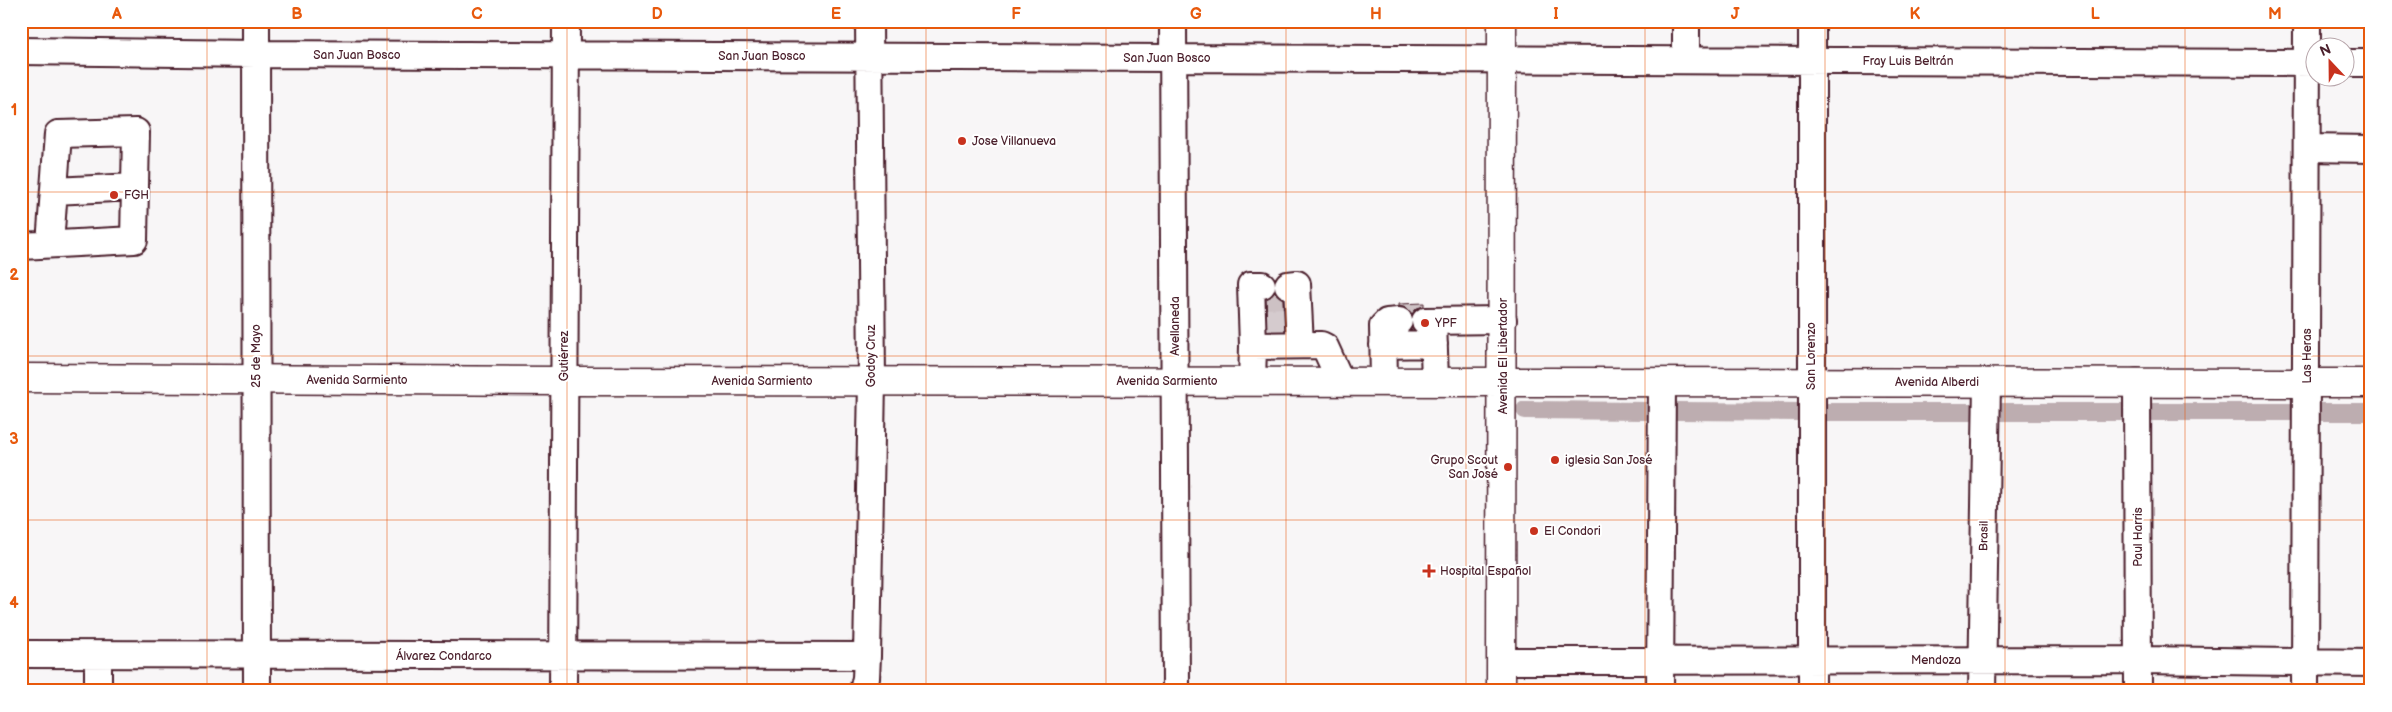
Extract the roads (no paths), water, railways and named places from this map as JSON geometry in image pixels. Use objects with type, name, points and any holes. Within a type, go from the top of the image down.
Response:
[{"type":"main road","name":"Avenida El Libertador","points":[[1501,691],[1503,381],[1502,21]]},
{"type":"main road","name":"Avenida Sarmiento","points":[[21,378],[564,381],[1503,381]]},
{"type":"main road","name":"Avenida Alberdi","points":[[1503,381],[1662,383],[2371,383]]},
{"type":"street","name":"25 de Mayo","points":[[256,21],[257,691]]},
{"type":"street","name":"Gutiérrez","points":[[563,691],[566,21]]},
{"type":"street","name":"Godoy Cruz","points":[[863,691],[866,678],[867,656],[872,381],[869,21]]},
{"type":"street","name":"Avellaneda","points":[[1173,21],[1176,691]]},
{"type":"street","points":[[1686,21],[1686,60]]},
{"type":"street","name":"San Lorenzo","points":[[1812,21],[1812,691]]},
{"type":"street","name":"Las Heras","points":[[2307,21],[2309,38]]},
{"type":"street","name":"San Juan Bosco","points":[[21,51],[566,56],[1502,59]]},
{"type":"street","name":"Fray Luis Beltrán","points":[[1502,59],[2304,63]]},
{"type":"street","points":[[2354,63],[2371,63]]},
{"type":"street","name":"Las Heras","points":[[2304,691],[2307,148],[2310,88]]},
{"type":"street","points":[[21,246],[134,240],[136,132],[58,134],[50,244]]},
{"type":"street","points":[[2307,148],[2371,149]]},
{"type":"street","points":[[54,191],[135,187]]},
{"type":"street","points":[[1252,382],[1276,329],[1297,284],[1251,285],[1276,329],[1325,347],[1340,380]]},
{"type":"street","points":[[1384,381],[1384,323],[1423,327],[1503,320]]},
{"type":"street","points":[[1383,345],[1423,327]]},
{"type":"street","points":[[1423,327],[1435,381]]},
{"type":"street","name":"Brasil","points":[[1982,691],[1987,382]]},
{"type":"street","name":"Paul Harris","points":[[2137,382],[2138,691]]},
{"type":"street","points":[[1660,691],[1662,383]]},
{"type":"street","name":"Álvarez Condarco","points":[[21,654],[867,656]]},
{"type":"street","points":[[98,654],[98,691]]},
{"type":"street","name":"Mendoza","points":[[1501,661],[1659,659],[2138,660],[2371,663]]},
{"type":"waterway","points":[[1525,410],[1648,411]]},
{"type":"waterway","points":[[1676,411],[1802,412]]},
{"type":"waterway","points":[[1821,412],[1977,412]]},
{"type":"waterway","points":[[1996,412],[2128,412]]},
{"type":"waterway","points":[[2147,412],[2297,412]]},
{"type":"waterway","points":[[2316,412],[2371,412]]},
{"type":"tunnel","points":[[1264,322],[1289,321]]},
{"type":"place","name":"Jose Villanueva","points":[[962,141]]},
{"type":"place","name":"FGH","points":[[114,195]]},
{"type":"place","name":"YPF","points":[[1425,323]]},
{"type":"place","name":"iglesia San José","points":[[1555,460]]},
{"type":"place","name":"Grupo Scout San José","points":[[1508,467]]},
{"type":"place","name":"El Condori","points":[[1534,531]]},
{"type":"place","name":"Hospital Español","points":[[1429,571]]}]
